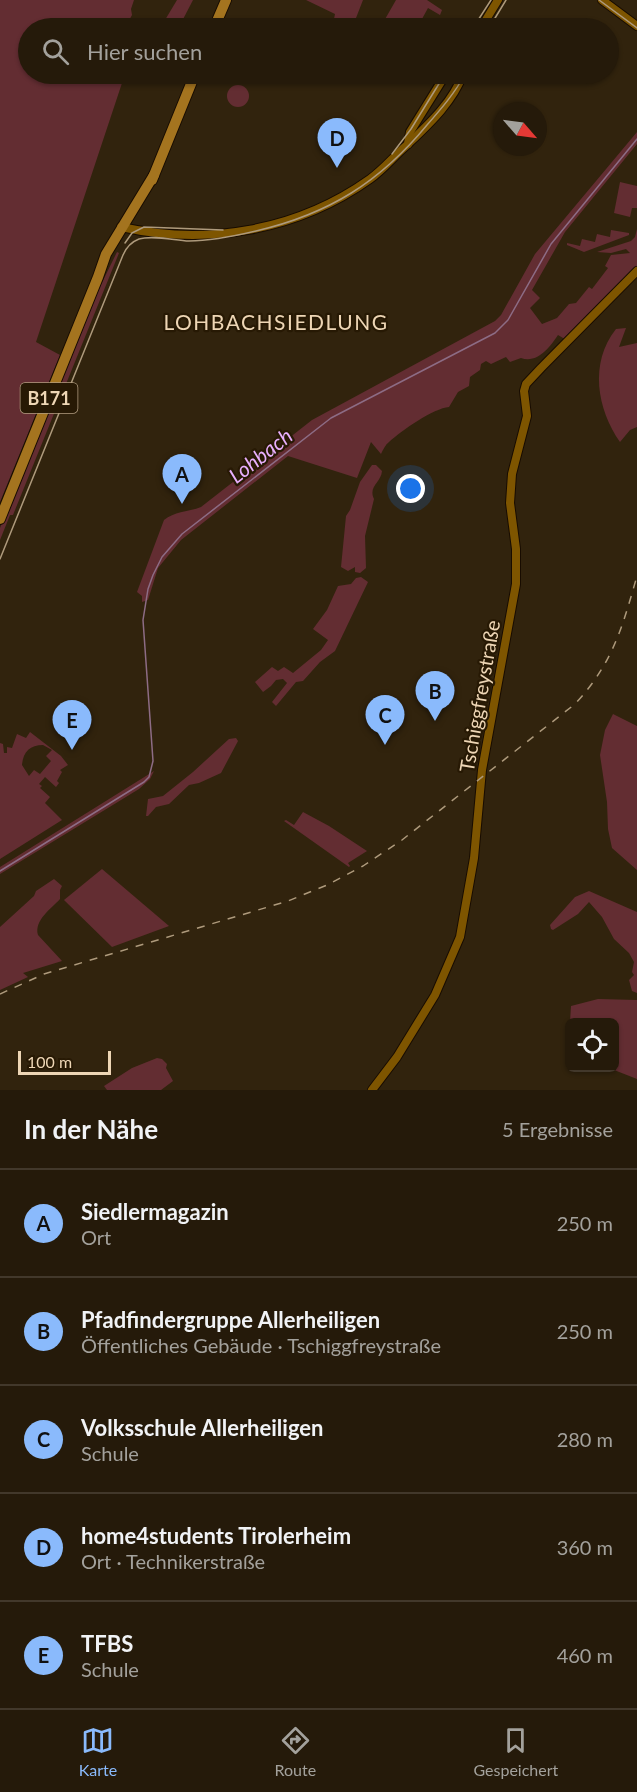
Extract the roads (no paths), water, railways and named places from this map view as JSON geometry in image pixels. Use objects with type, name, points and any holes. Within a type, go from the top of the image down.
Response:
[{"type":"main road","points":[[218,18],[226,0]]},
{"type":"main road","name":"B171","points":[[0,519],[106,254],[124,228],[154,175],[191,84]]},
{"type":"street","points":[[487,18],[498,0]]},
{"type":"street","points":[[602,0],[637,26]]},
{"type":"street","points":[[440,84],[441,93],[445,96],[454,91]]},
{"type":"street","points":[[408,144],[410,132],[440,84]]},
{"type":"street","points":[[450,84],[454,91]]},
{"type":"street","points":[[124,228],[197,236],[244,232],[304,214],[349,192],[377,174],[417,137],[458,84]]},
{"type":"street","name":"Tschiggfreystraße","points":[[372,1090],[397,1057],[435,994],[456,947],[465,914],[474,858],[481,779],[516,584],[516,549],[510,503],[512,474],[526,416],[523,400],[526,384],[637,271]]},
{"type":"waterway","name":"Lohbach","points":[[0,871],[149,777],[153,761],[143,620],[148,589],[153,575],[162,557],[182,534],[331,418],[495,333],[508,320],[551,244],[637,139]]},
{"type":"tram line","points":[[479,18],[491,0]]},
{"type":"tram line","points":[[495,18],[506,0]]},
{"type":"tram line","points":[[599,0],[637,28]]},
{"type":"tram line","points":[[392,154],[411,129],[439,84]]},
{"type":"tram line","points":[[0,559],[123,255],[129,246],[136,240],[145,238],[197,241],[240,235],[282,224],[330,205],[351,193],[391,163],[443,107],[459,84]]},
{"type":"tram line","points":[[125,243],[132,233],[144,227],[223,230]]},
{"type":"railway","points":[[0,994],[44,974],[288,901],[327,885],[363,866],[402,840],[575,704],[599,674],[615,644],[637,576]]},
{"type":"place","name":"home4students Tirolerheim","points":[[337,168]]},
{"type":"place","name":"Siedlermagazin","points":[[182,504]]},
{"type":"place","name":"Pfadfindergruppe Allerheiligen","points":[[435,721]]},
{"type":"place","name":"Volksschule Allerheiligen","points":[[385,745]]},
{"type":"place","name":"TFBS","points":[[72,750]]},
{"type":"district","name":"LOHBACHSIEDLUNG","points":[[276,321]]}]
